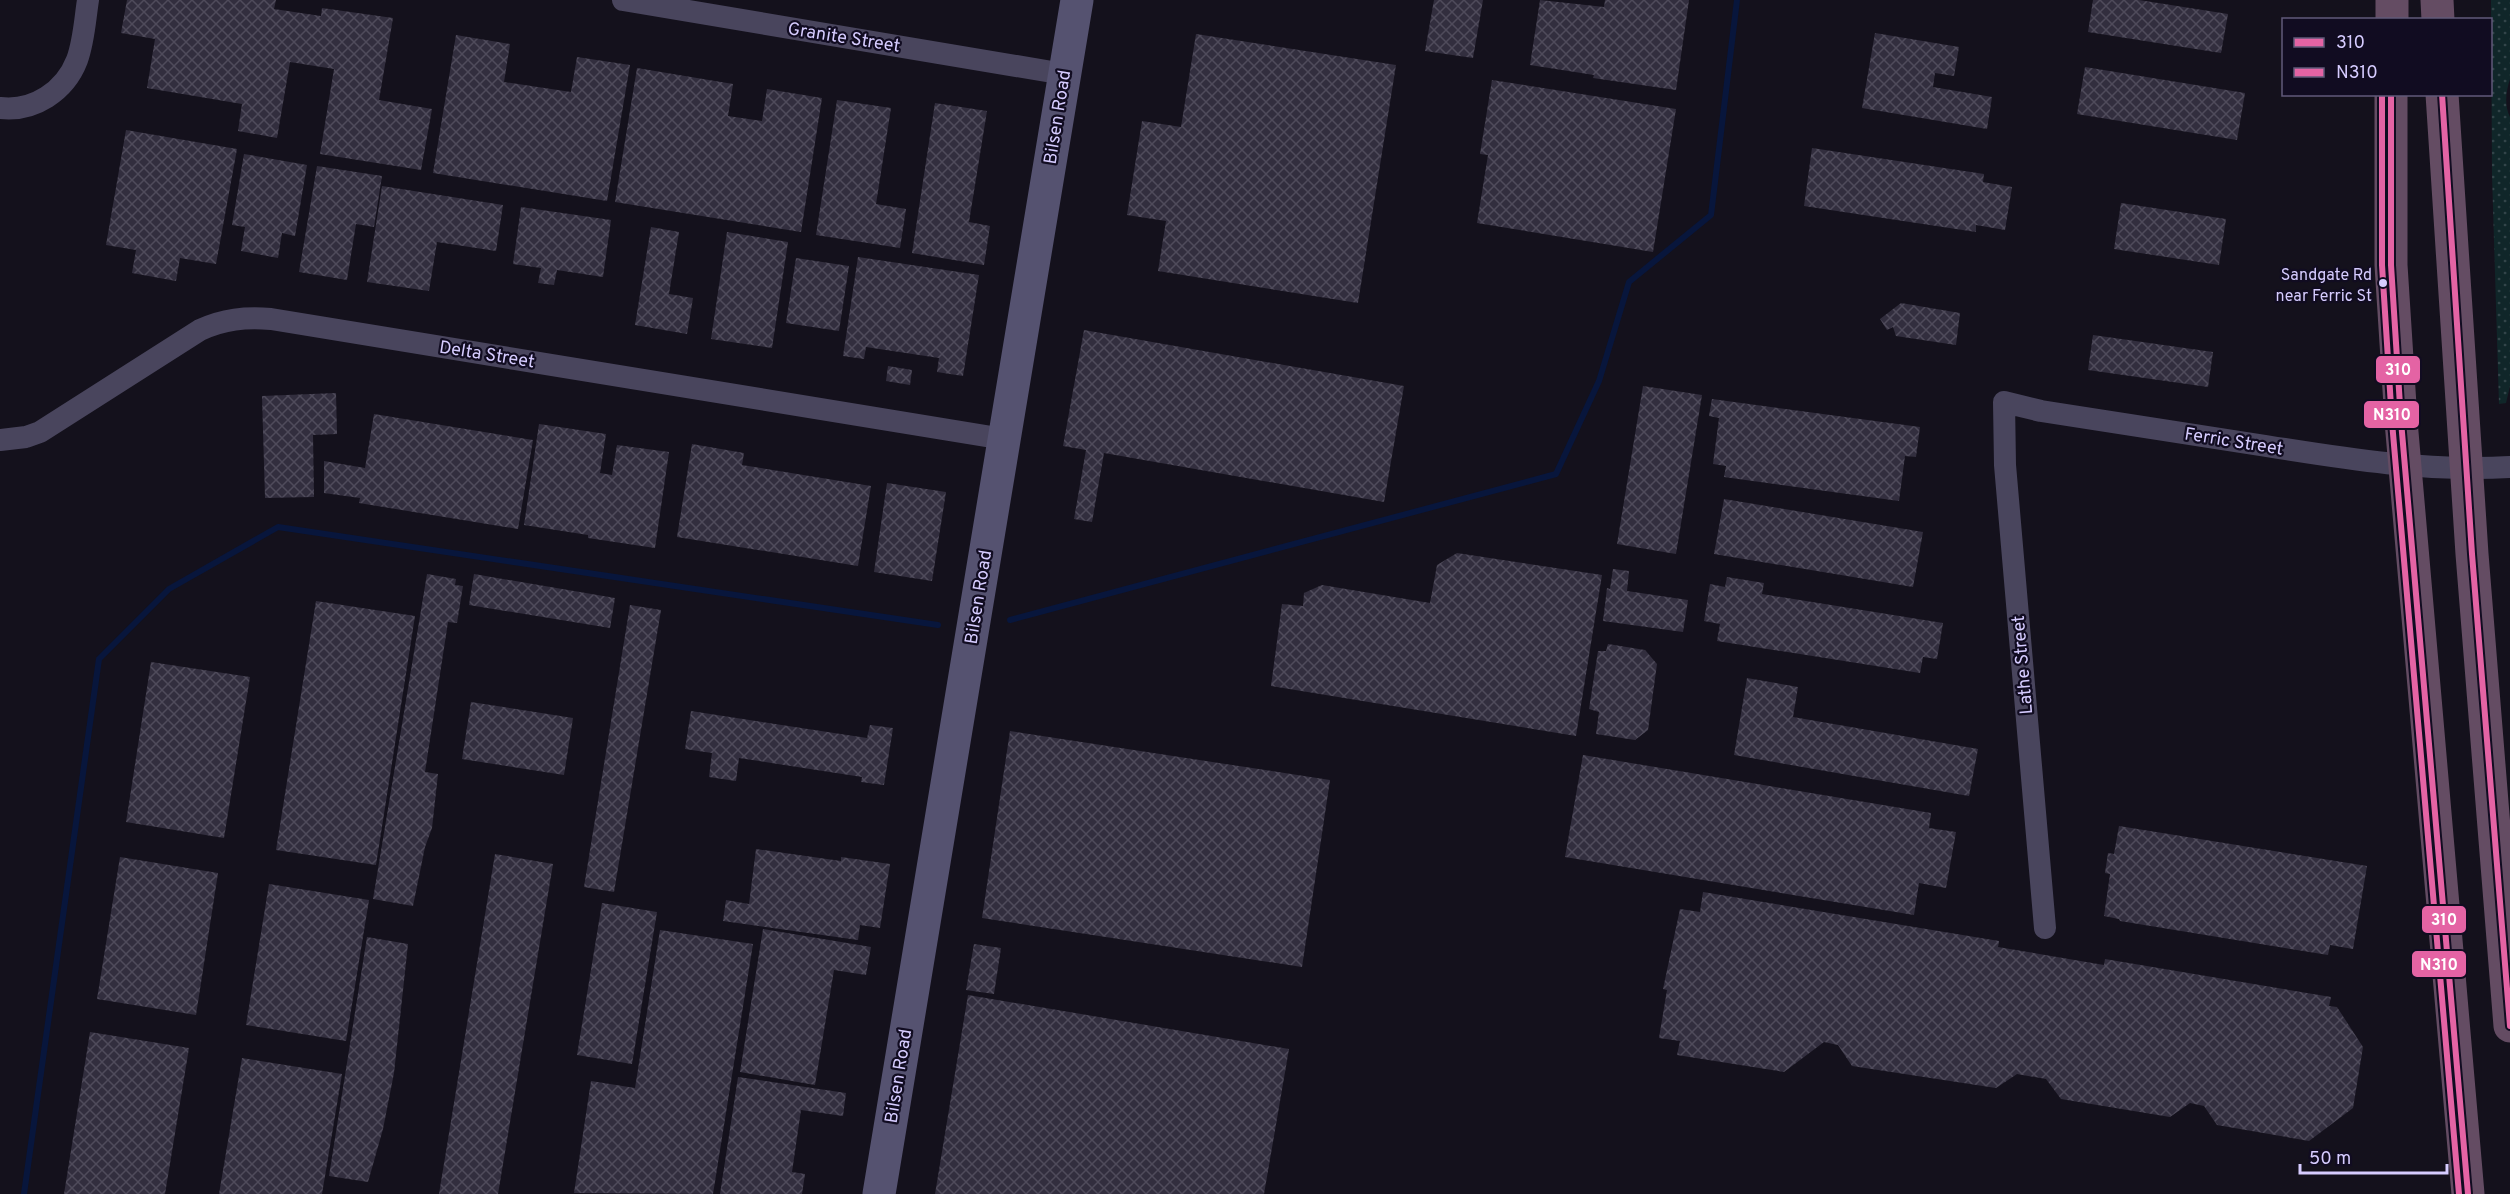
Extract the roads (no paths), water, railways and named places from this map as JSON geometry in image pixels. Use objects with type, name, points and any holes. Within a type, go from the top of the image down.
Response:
[{"type":"highway","points":[[2392,0],[2392,18]]},
{"type":"highway","points":[[2438,0],[2438,18]]},
{"type":"highway","points":[[2391,96],[2391,265],[2405,466],[2434,823],[2468,1194]]},
{"type":"highway","points":[[2442,96],[2466,469],[2510,1026]]},
{"type":"street","points":[[0,108],[20,108],[32,105],[59,88],[77,60],[88,0]]},
{"type":"street","name":"Granite Street","points":[[623,0],[1064,74]]},
{"type":"street","name":"Bilsen Road","points":[[879,1194],[1077,0]]},
{"type":"street","name":"Delta Street","points":[[0,440],[27,437],[40,432],[200,330],[229,319],[242,318],[271,319],[1004,439]]},
{"type":"street","name":"Ferric Street","points":[[2004,402],[2041,411],[2348,459],[2405,466],[2466,469],[2510,467]]},
{"type":"street","name":"Lathe Street","points":[[2004,402],[2005,465],[2045,928]]},
{"type":"waterway","points":[[1010,620],[1556,474],[1599,381],[1629,282],[1711,215],[1737,0]]},
{"type":"waterway","points":[[24,1194],[99,659],[169,589],[278,527],[938,625]]},
{"type":"place","name":"Sandgate Rd near Ferric St","points":[[2383,283]]}]
